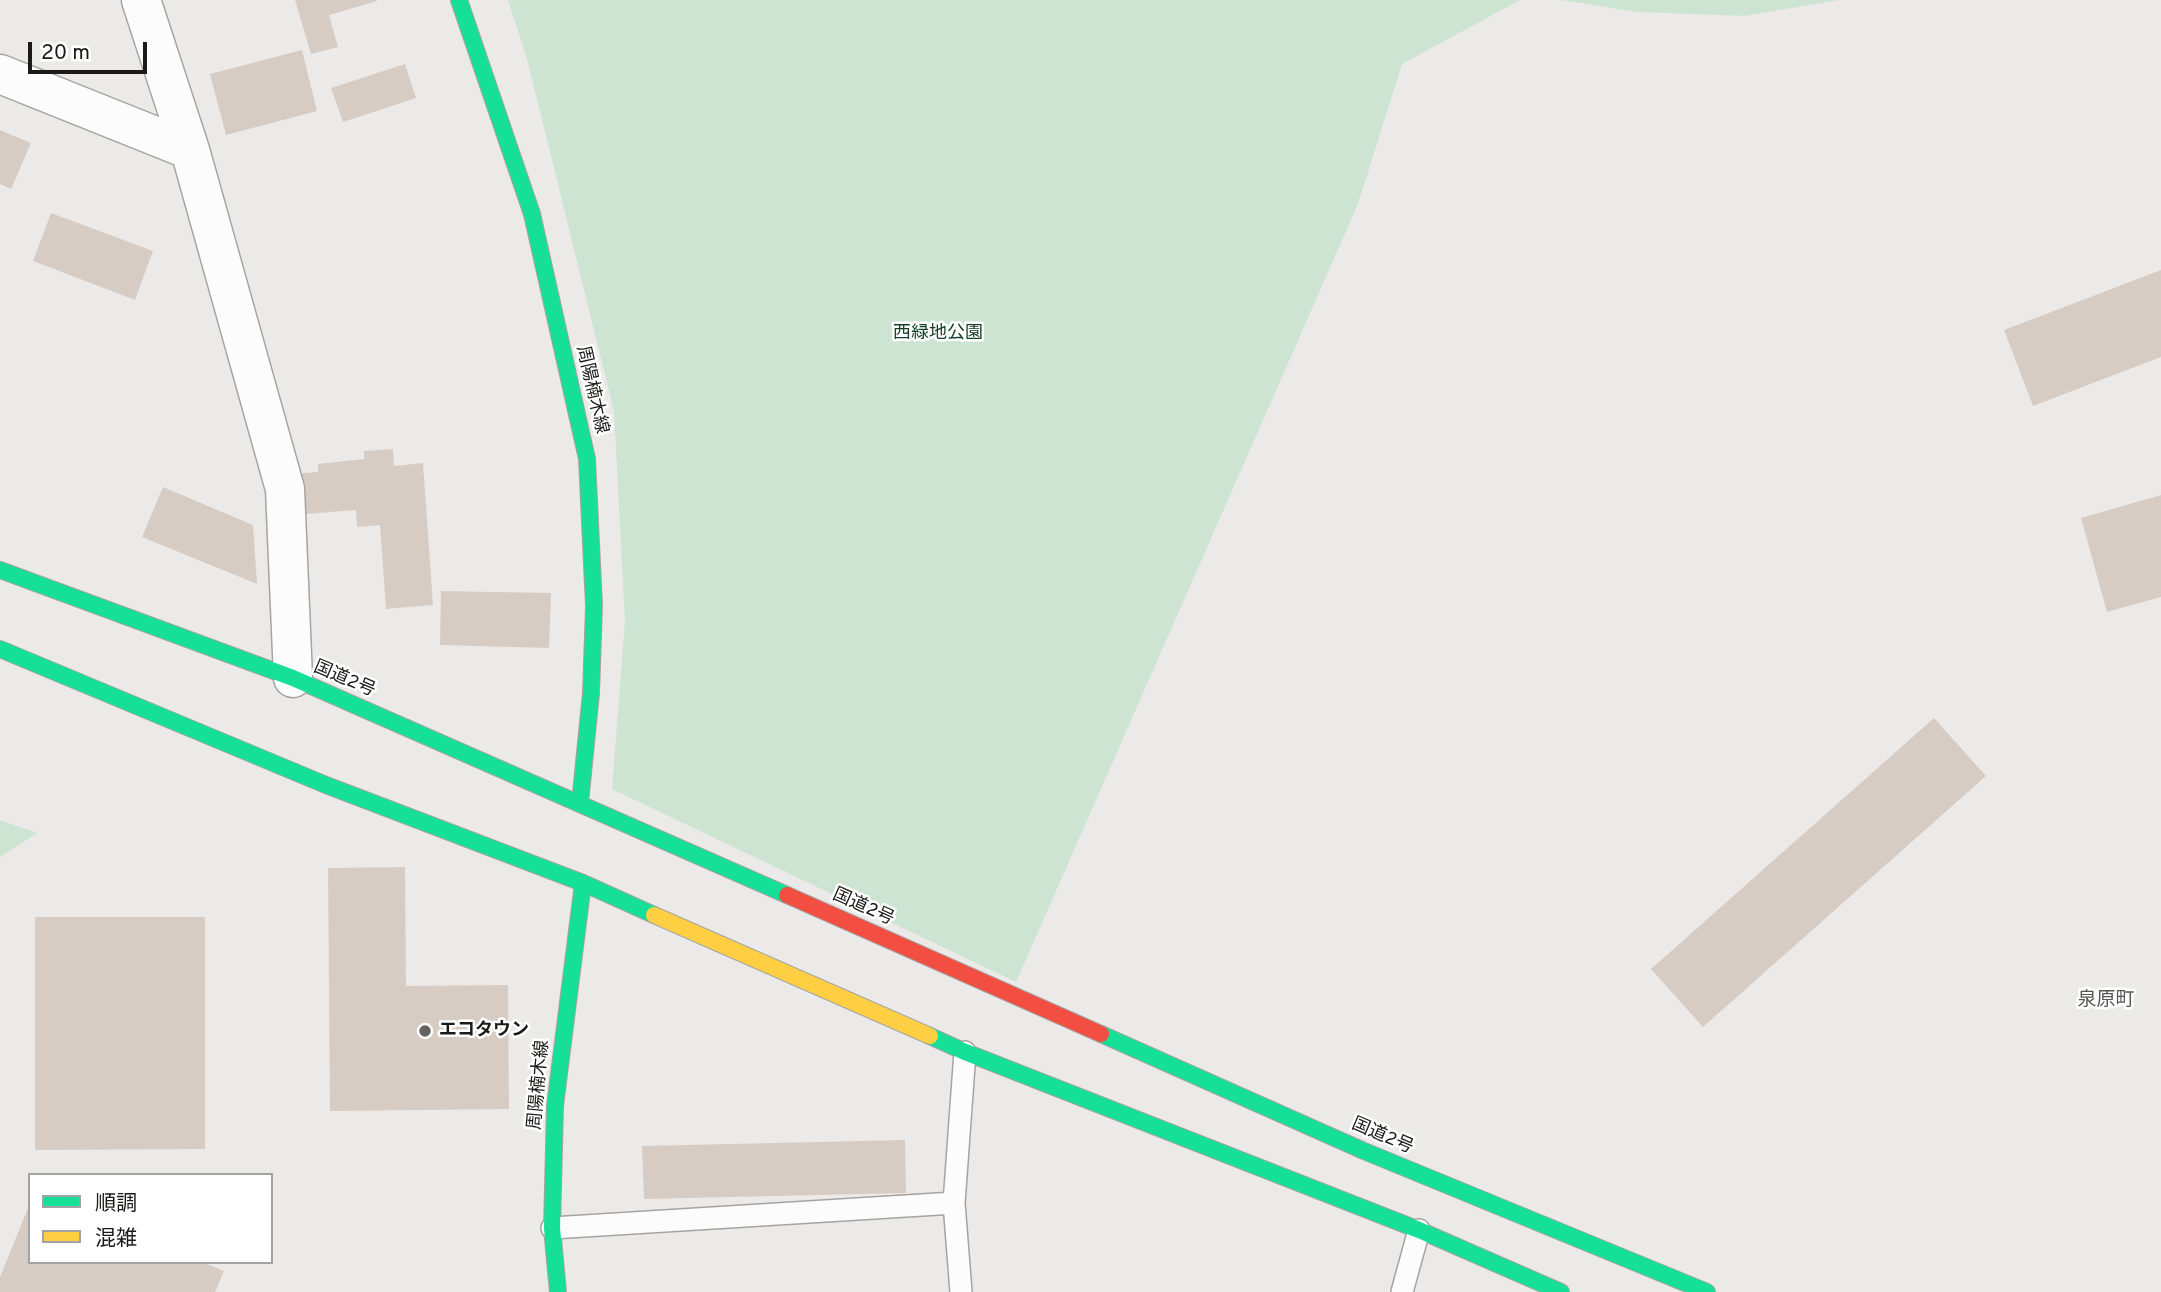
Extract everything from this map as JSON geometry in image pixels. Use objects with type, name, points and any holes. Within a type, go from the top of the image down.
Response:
[{"type":"main road","name":"周陽楠木線","points":[[458,0],[532,214],[587,459],[594,606],[591,693],[580,803]]},
{"type":"main road","name":"国道2号","points":[[0,570],[293,678],[1364,1151],[1707,1292]]},
{"type":"main road","points":[[0,649],[326,785],[583,883],[965,1052],[1419,1230],[1561,1292]]},
{"type":"main road","name":"周陽楠木線","points":[[558,1292],[552,1228],[555,1106],[583,883]]},
{"type":"street","points":[[141,0],[190,150],[285,489],[293,678]]},
{"type":"street","points":[[0,74],[190,150]]},
{"type":"lane","points":[[961,1292],[954,1203],[965,1052]]},
{"type":"lane","points":[[552,1228],[954,1203]]},
{"type":"lane","points":[[1402,1292],[1419,1230]]},
{"type":"green space","name":"西緑地公園","points":[[508,0],[1520,0],[1402,64],[1358,204],[1016,982],[612,789],[625,621],[614,411],[527,59]]},
{"type":"green space","points":[[1561,0],[1839,0],[1744,16],[1637,12]]},
{"type":"green space","points":[[0,820],[37,833],[0,857]]},
{"type":"building","points":[[295,0],[377,1],[329,15],[338,47],[311,54]]},
{"type":"building","points":[[302,50],[317,111],[226,135],[210,74]]},
{"type":"building","points":[[405,64],[416,98],[343,122],[331,88]]},
{"type":"building","points":[[0,130],[31,143],[11,189],[0,184]]},
{"type":"building","points":[[51,213],[153,251],[135,300],[33,261]]},
{"type":"building","points":[[2161,270],[2161,357],[2033,406],[2004,330]]},
{"type":"building","points":[[393,449],[394,466],[423,463],[433,605],[386,609],[380,525],[357,527],[356,510],[294,515],[292,474],[318,472],[318,464],[364,459],[364,451]]},
{"type":"building","points":[[163,487],[253,525],[257,584],[142,537]]},
{"type":"building","points":[[2161,495],[2161,597],[2107,612],[2081,518]]},
{"type":"building","points":[[441,591],[551,593],[549,648],[440,645]]},
{"type":"building","points":[[1934,718],[1986,776],[1703,1027],[1651,969]]},
{"type":"building","points":[[405,867],[406,986],[508,985],[509,1109],[330,1111],[328,868]]},
{"type":"building","points":[[35,917],[205,917],[205,1149],[35,1150]]},
{"type":"building","points":[[905,1140],[906,1193],[644,1199],[642,1146]]},
{"type":"building","points":[[28,1208],[28,1264],[207,1264],[224,1271],[215,1292],[0,1292],[0,1277]]},
{"type":"traffic: fast","points":[[459,0],[532,214],[587,459],[594,606],[591,693],[580,803]]},
{"type":"traffic: fast","points":[[0,570],[293,678],[787,895]]},
{"type":"traffic: fast","points":[[0,649],[326,785],[583,883],[654,915]]},
{"type":"traffic: fast","points":[[558,1292],[552,1228],[555,1106],[583,883]]},
{"type":"traffic: fast","points":[[1101,1034],[1364,1151],[1707,1292]]},
{"type":"traffic: fast","points":[[930,1036],[1419,1230],[1561,1292]]},
{"type":"traffic: slow","points":[[654,915],[930,1036]]},
{"type":"traffic: jam","points":[[787,895],[1101,1034]]},
{"type":"place","name":"エコタウン","points":[[425,1031]]},
{"type":"district","name":"泉原町","points":[[2106,1001]]}]
